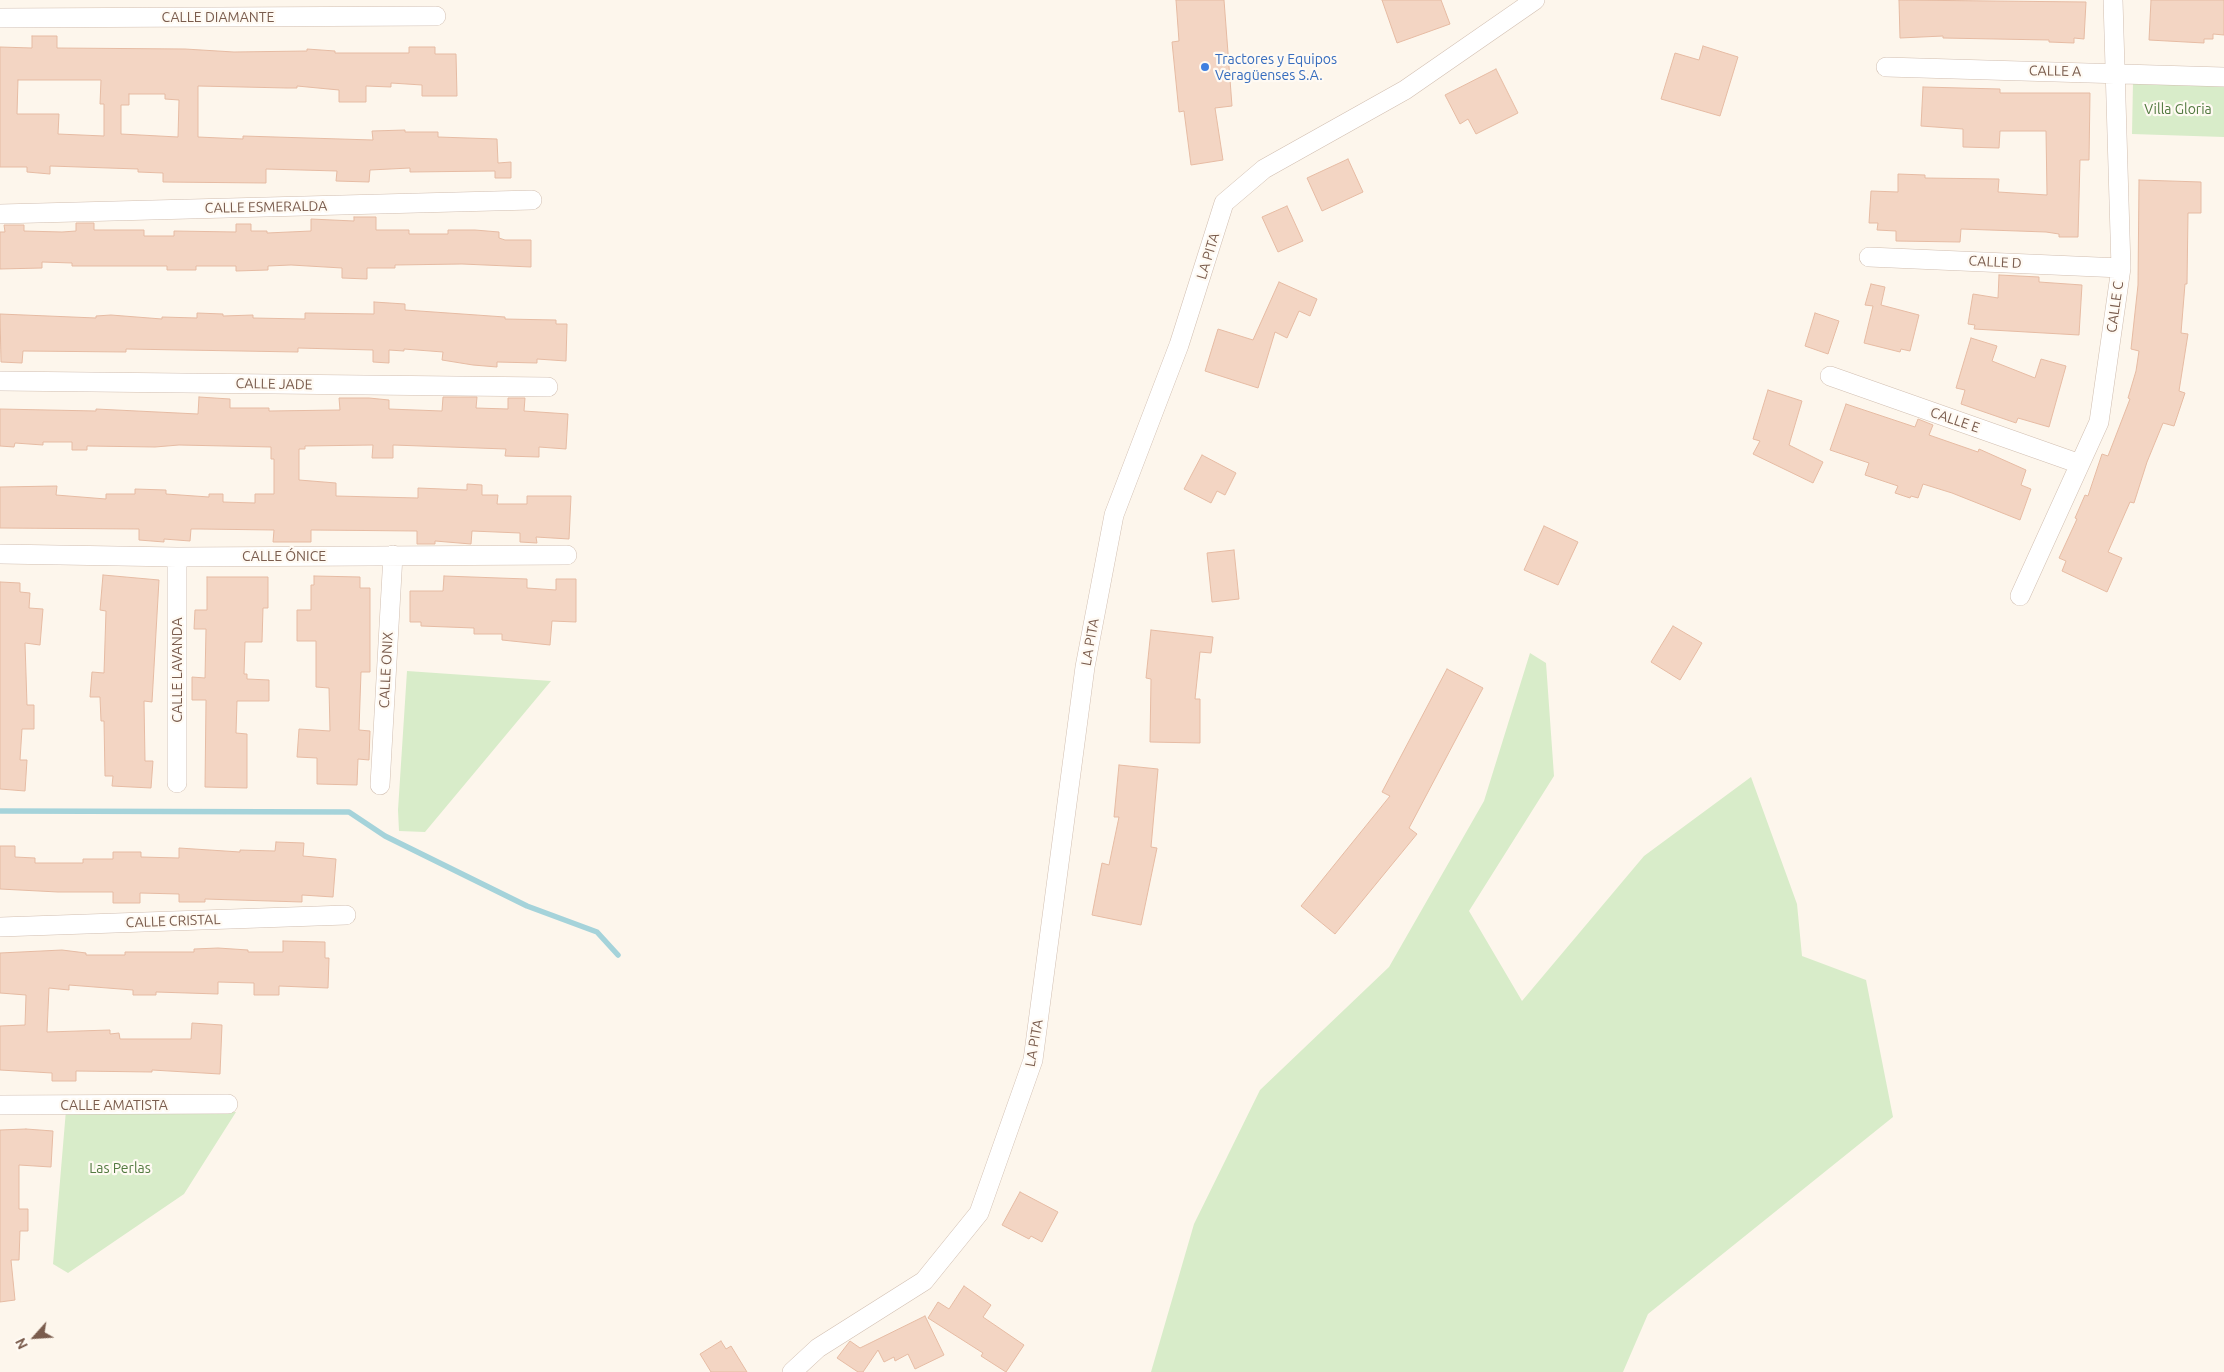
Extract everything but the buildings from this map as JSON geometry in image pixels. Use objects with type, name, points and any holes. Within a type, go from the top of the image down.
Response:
[{"type":"street","name":"LA PITA","points":[[792,1372],[818,1348],[924,1282],[979,1213],[1033,1060],[1085,667],[1114,515],[1179,346],[1224,203],[1264,168],[1405,90],[1535,0]]},
{"type":"street","name":"CALLE C","points":[[2020,596],[2099,422],[2121,268],[2113,0]]},
{"type":"street","name":"CALLE DIAMANTE","points":[[0,18],[436,16]]},
{"type":"street","name":"CALLE A","points":[[1886,67],[2115,72],[2224,77]]},
{"type":"street","name":"CALLE ESMERALDA","points":[[0,214],[532,200]]},
{"type":"street","name":"CALLE D","points":[[1870,257],[2121,268]]},
{"type":"street","name":"CALLE E","points":[[1830,376],[2080,464]]},
{"type":"street","name":"CALLE JADE","points":[[0,381],[548,387]]},
{"type":"street","name":"CALLE ÓNICE","points":[[0,554],[177,556],[567,555]]},
{"type":"street","name":"CALLE ONIX","points":[[380,785],[393,555]]},
{"type":"street","name":"CALLE LAVANDA","points":[[177,556],[177,783]]},
{"type":"street","name":"CALLE CRISTAL","points":[[0,927],[346,915]]},
{"type":"street","name":"CALLE AMATISTA","points":[[0,1106],[228,1104]]},
{"type":"street","points":[[808,1372],[818,1348]]},
{"type":"green space","name":"Villa Gloria","points":[[2133,82],[2224,84],[2224,137],[2132,134]]},
{"type":"green space","points":[[1530,653],[1546,663],[1554,776],[1469,911],[1522,1001],[1644,856],[1751,777],[1797,904],[1802,956],[1866,980],[1893,1117],[1648,1314],[1623,1372],[1151,1372],[1194,1224],[1260,1090],[1389,967],[1484,801]]},
{"type":"green space","points":[[407,671],[551,681],[425,832],[399,831],[398,810]]},
{"type":"green space","name":"Las Perlas","points":[[66,1110],[236,1112],[184,1194],[68,1273],[53,1264]]},
{"type":"waterway","points":[[0,811],[349,812],[385,836],[527,906],[597,932],[618,955]]},
{"type":"place","name":"Tractores y Equipos Veragüenses S.A.","points":[[1205,67]]}]
